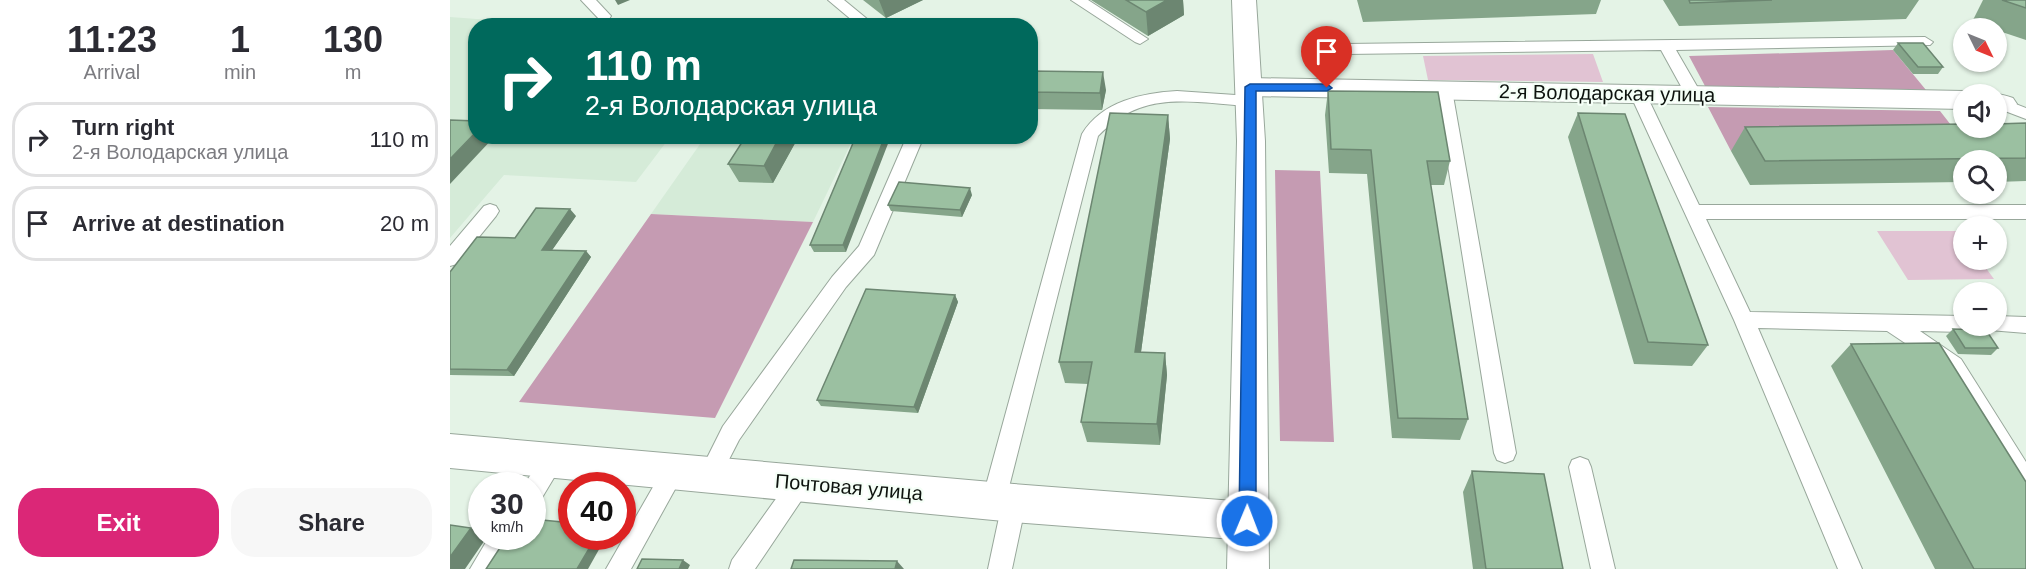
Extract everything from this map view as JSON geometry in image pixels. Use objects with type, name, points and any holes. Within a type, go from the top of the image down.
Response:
[{"type":"street","points":[[1244,0],[1250,94],[1248,569]]},
{"type":"street","name":"2-я Володарская улица","points":[[1250,94],[1327,88],[1953,100]]},
{"type":"street","name":"Почтовая улица","points":[[450,451],[1004,502],[1247,521]]},
{"type":"lane","points":[[588,0],[604,16]]},
{"type":"lane","points":[[835,0],[859,18]]},
{"type":"lane","points":[[1078,0],[1140,39]]},
{"type":"lane","points":[[1327,88],[1324,60],[1330,53],[1337,50],[1925,42]]},
{"type":"lane","points":[[1666,45],[1694,95]]},
{"type":"lane","points":[[1444,90],[1505,453]]},
{"type":"lane","points":[[1000,569],[1004,502],[1090,134],[1101,123],[1133,102],[1163,97],[1250,94]]},
{"type":"lane","points":[[1638,94],[1744,320],[1850,569]]},
{"type":"lane","points":[[618,569],[691,473],[731,433],[839,282],[867,250],[913,144]]},
{"type":"lane","points":[[450,259],[490,211]]},
{"type":"lane","points":[[1695,212],[2026,212]]},
{"type":"lane","points":[[1744,320],[1953,324]]},
{"type":"lane","points":[[1890,322],[1954,365],[2026,482]]},
{"type":"lane","points":[[2007,324],[2026,324]]},
{"type":"lane","points":[[546,472],[553,461]]},
{"type":"lane","points":[[1580,467],[1603,569]]},
{"type":"lane","points":[[741,569],[801,482]]},
{"type":"lane","points":[[482,569],[494,550]]},
{"type":"shaded area","points":[[450,17],[468,18],[468,144],[665,144],[636,182],[504,175],[450,238]]},
{"type":"shaded area","points":[[1893,50],[1926,90],[1705,86],[1689,56]]},
{"type":"shaded area","points":[[1593,54],[1603,82],[1428,80],[1423,56]]},
{"type":"shaded area","points":[[1708,107],[1940,111],[1953,128],[1953,138],[1961,138],[1969,148],[1731,151]]},
{"type":"shaded area","points":[[700,144],[851,144],[813,222],[651,214]]},
{"type":"shaded area","points":[[1275,170],[1320,171],[1334,442],[1280,441]]},
{"type":"shaded area","points":[[651,214],[813,222],[715,418],[519,402]]},
{"type":"shaded area","points":[[1877,231],[1953,231],[1953,270],[1987,270],[1994,279],[1908,280]]},
{"type":"building","points":[[1126,0],[1167,0],[1146,12]]},
{"type":"building","points":[[1689,0],[1772,0],[1690,3]]},
{"type":"building","points":[[2002,0],[2026,0],[2026,8]]},
{"type":"building","points":[[1898,43],[1923,43],[1943,67],[1918,67]]},
{"type":"building","points":[[1038,71],[1103,72],[1100,93],[1038,92]]},
{"type":"building","points":[[1328,91],[1438,92],[1450,161],[1427,161],[1468,419],[1398,418],[1371,150],[1331,149]]},
{"type":"building","points":[[1110,113],[1168,115],[1135,352],[1165,353],[1157,424],[1081,422],[1092,362],[1059,362]]},
{"type":"building","points":[[1578,113],[1625,114],[1708,345],[1648,342]]},
{"type":"building","points":[[450,120],[468,121],[468,140],[450,159]]},
{"type":"building","points":[[2026,123],[2026,158],[2007,158],[2007,150],[1953,150],[1953,159],[1765,161],[1745,127],[1953,124],[1953,138],[2007,138],[2007,124]]},
{"type":"building","points":[[741,144],[776,144],[764,166],[728,164]]},
{"type":"building","points":[[853,144],[882,144],[843,245],[810,245]]},
{"type":"building","points":[[899,182],[970,188],[960,210],[888,205]]},
{"type":"building","points":[[536,208],[570,209],[542,250],[586,251],[507,370],[450,369],[450,272],[477,237],[515,238]]},
{"type":"building","points":[[866,289],[955,295],[914,407],[817,400]]},
{"type":"building","points":[[1957,336],[1990,336],[1998,348],[1965,348]]},
{"type":"building","points":[[1939,343],[2026,482],[2026,569],[1974,569],[1851,344]]},
{"type":"building","points":[[1472,471],[1544,474],[1563,569],[1486,569]]},
{"type":"building","points":[[546,520],[558,522],[558,550],[588,550],[577,569],[486,569],[498,550],[546,550]]},
{"type":"building","points":[[450,525],[468,528],[468,532],[450,557]]},
{"type":"building","points":[[642,559],[683,560],[679,569],[637,569]]},
{"type":"building","points":[[794,560],[897,561],[895,569],[791,569]]},
{"type":"route","points":[[1247,521],[1250,87],[1327,88]]}]
